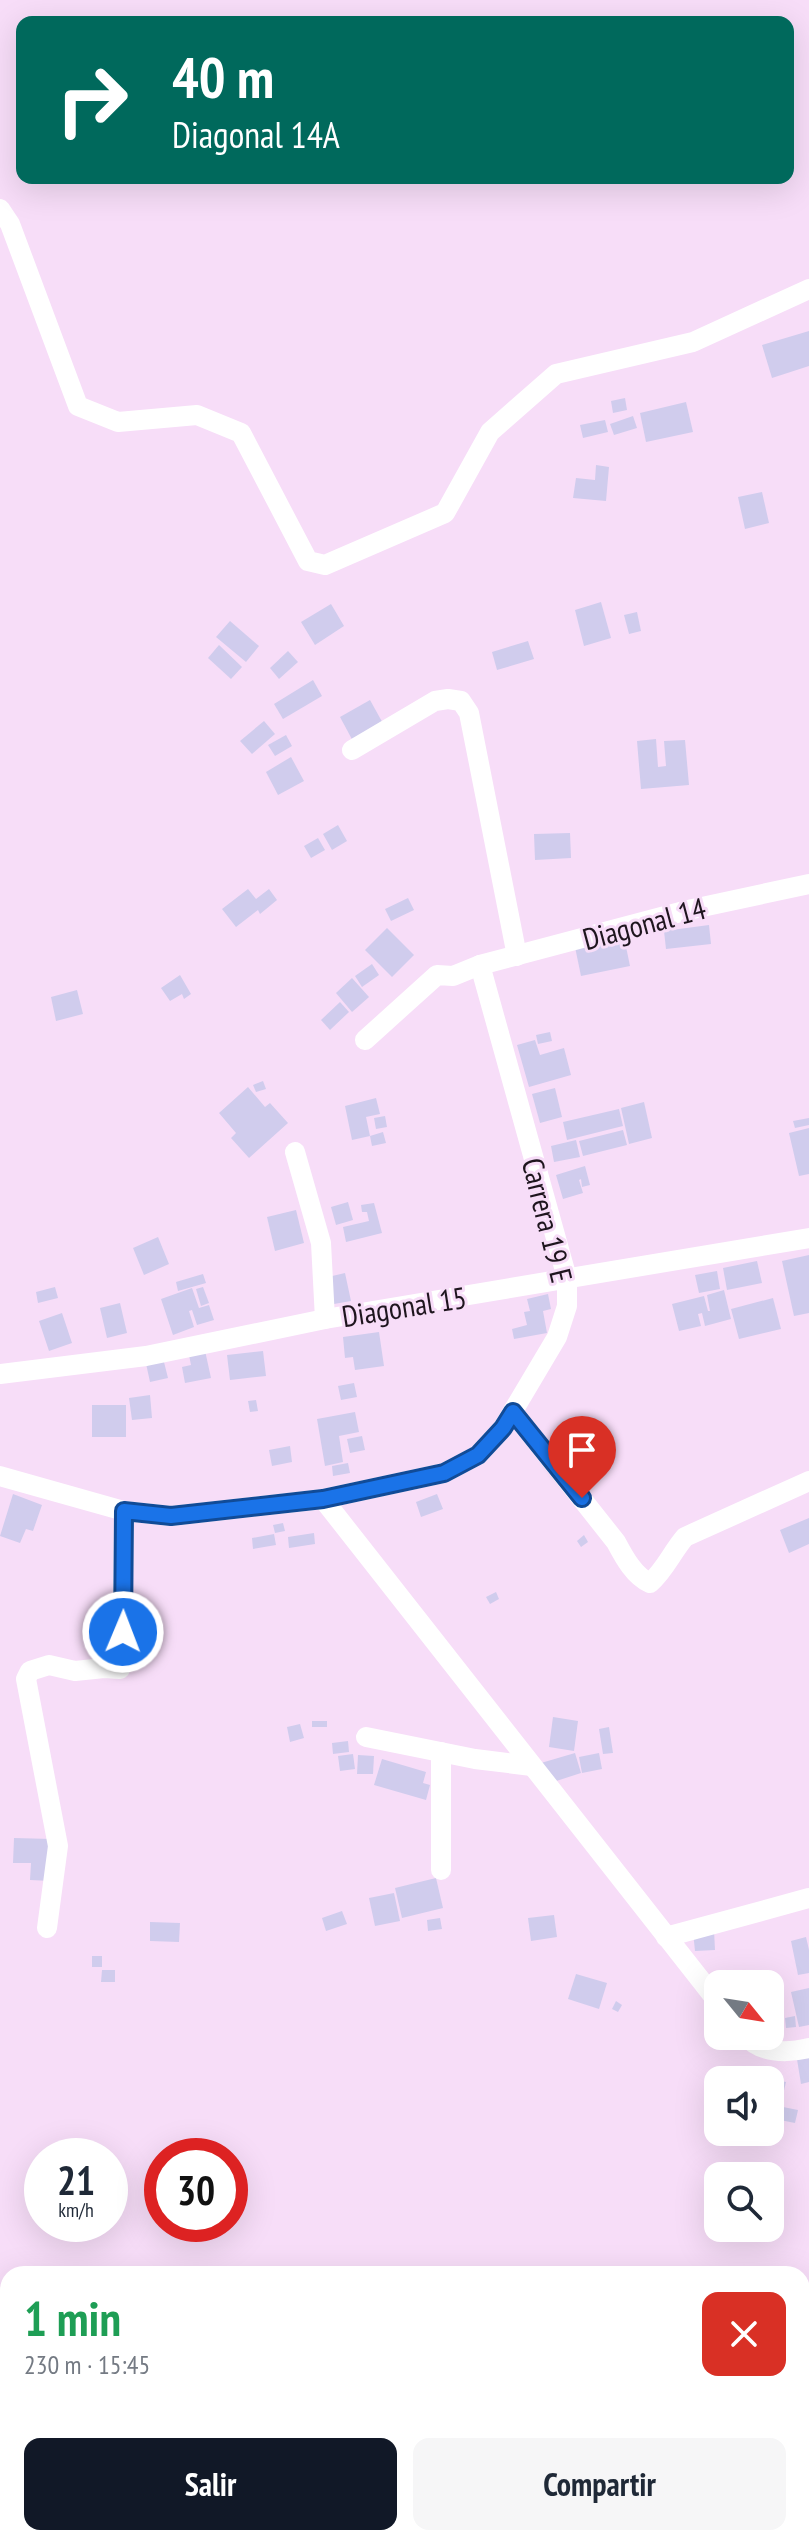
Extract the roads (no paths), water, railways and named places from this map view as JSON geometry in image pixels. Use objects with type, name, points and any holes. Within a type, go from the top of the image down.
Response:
[{"type":"street","points":[[0,209],[10,224],[78,406],[118,422],[197,415],[241,433],[308,561],[325,565],[445,513],[490,432],[556,374],[693,342],[809,289]]},
{"type":"street","points":[[352,750],[435,701],[461,701],[469,713],[517,956]]},
{"type":"street","name":"Diagonal 14","points":[[365,1040],[437,975],[453,976],[480,965],[688,910],[809,884]]},
{"type":"street","name":"Carrera 19 E","points":[[323,1499],[444,1473],[478,1455],[513,1412],[557,1337],[567,1306],[567,1278],[480,965]]},
{"type":"street","points":[[295,1152],[321,1243],[325,1319]]},
{"type":"street","name":"Diagonal 15","points":[[0,1374],[146,1356],[325,1319],[809,1238]]},
{"type":"street","points":[[513,1412],[616,1542],[624,1557],[643,1580],[650,1583],[662,1573],[685,1537],[809,1481]]},
{"type":"street","points":[[0,1476],[124,1511],[171,1516],[323,1499],[704,1984]]},
{"type":"street","points":[[47,1928],[58,1846],[26,1679],[30,1671],[49,1665],[75,1671],[120,1669],[124,1511]]},
{"type":"street","points":[[366,1737],[532,1766]]},
{"type":"street","points":[[441,1752],[441,1870]]},
{"type":"street","points":[[666,1937],[809,1898]]},
{"type":"street","points":[[772,2050],[794,2052],[809,2048]]}]
